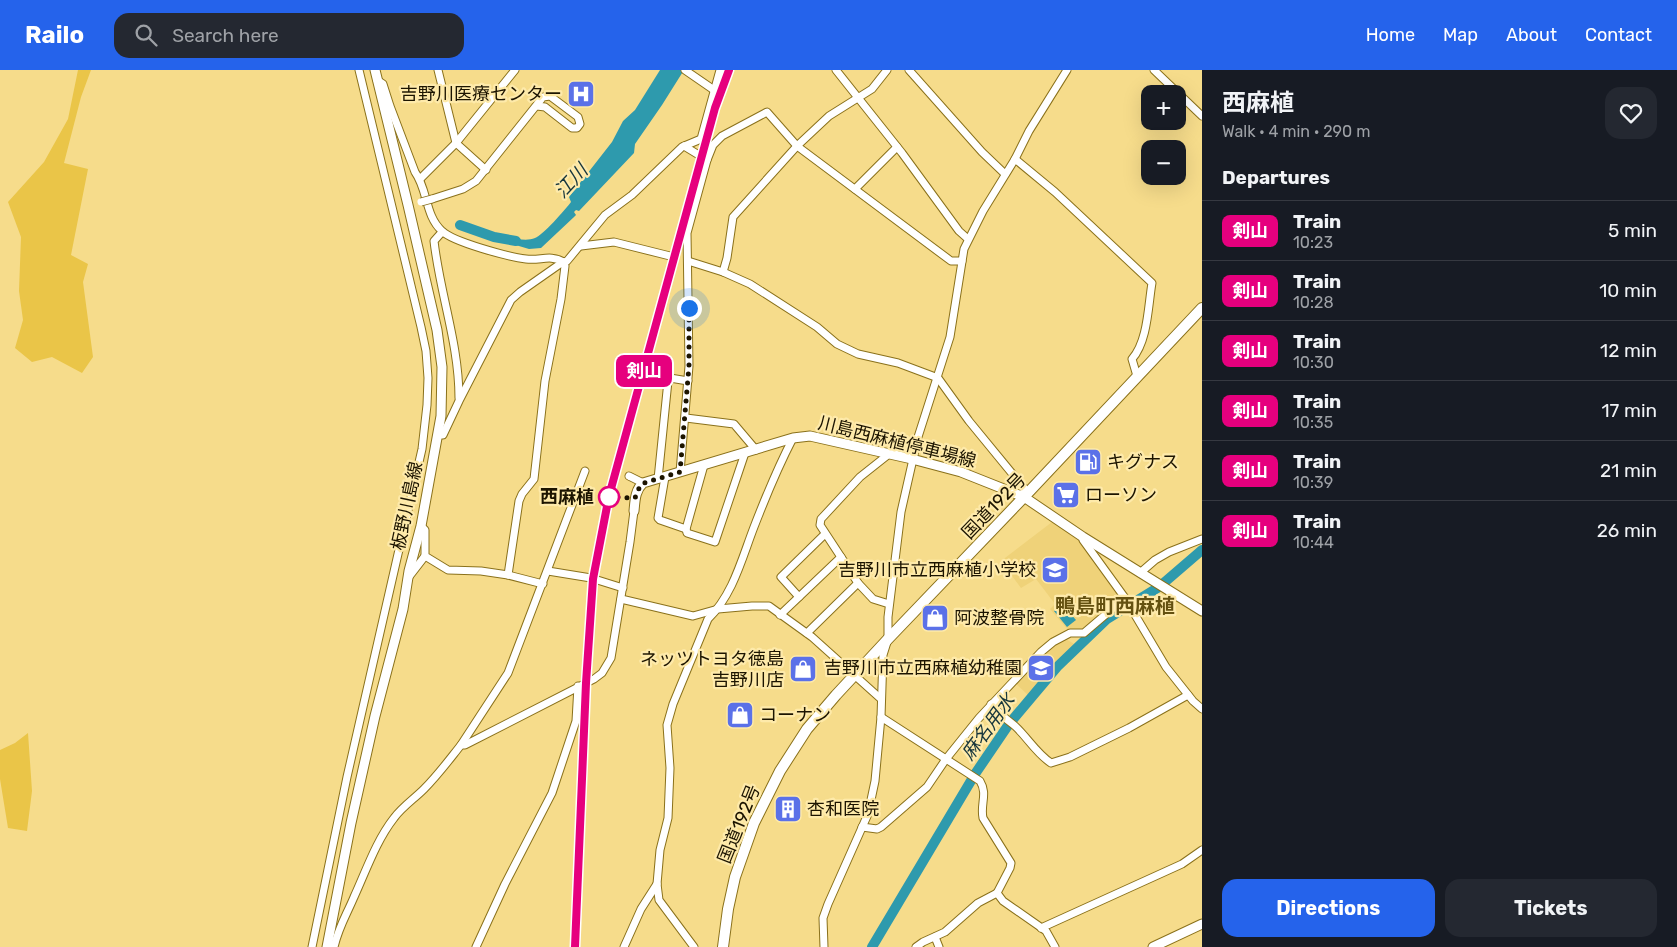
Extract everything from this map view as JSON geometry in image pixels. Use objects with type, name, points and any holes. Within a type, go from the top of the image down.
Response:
[{"type":"highway","name":"国道192号","points":[[723,947],[735,877],[754,823],[766,796],[807,729],[888,639],[1202,308]]},
{"type":"main road","name":"板野川島線","points":[[327,947],[375,716],[403,609],[408,578],[421,526],[439,435],[442,392],[441,352],[437,330],[374,70]]},
{"type":"main road","name":"川島西麻植停車場線","points":[[644,483],[793,438],[810,436],[912,459],[961,472],[1024,497],[1083,537],[1202,611]]},
{"type":"main road","points":[[634,511],[637,492],[644,483]]},
{"type":"main road","points":[[1153,947],[1202,924]]},
{"type":"street","points":[[312,947],[346,777],[422,449],[427,405],[428,378],[422,327],[359,70]]},
{"type":"street","points":[[438,70],[456,143],[486,170]]},
{"type":"street","points":[[420,179],[456,143],[515,70]]},
{"type":"street","points":[[696,155],[720,70]]},
{"type":"street","points":[[836,70],[897,147],[959,231],[968,239]]},
{"type":"street","points":[[723,272],[727,258],[732,217],[797,146],[829,116],[872,89],[887,70]]},
{"type":"street","points":[[909,70],[982,152],[1005,174]]},
{"type":"street","points":[[824,947],[823,918],[868,814],[875,781],[881,717],[883,655],[888,639],[889,604],[901,512],[912,459],[950,337],[964,249],[1029,131],[1066,70]]},
{"type":"street","points":[[1154,70],[1202,116]]},
{"type":"street","points":[[686,71],[714,90]]},
{"type":"street","points":[[377,80],[383,84],[415,172],[420,179],[432,219],[442,232],[457,241],[527,260],[556,258],[564,262]]},
{"type":"street","points":[[408,205],[450,194],[470,186],[486,170],[543,97],[550,96],[578,117],[580,124],[576,128],[572,128],[545,107],[537,106]]},
{"type":"street","points":[[680,472],[688,381],[687,233],[707,160],[713,144],[722,136],[767,112],[797,146],[951,261],[962,262]]},
{"type":"street","points":[[439,435],[443,435],[511,300],[564,262],[581,246],[605,215],[632,195],[672,155],[684,146],[701,139]]},
{"type":"street","points":[[684,146],[707,160]]},
{"type":"street","points":[[855,189],[897,147]]},
{"type":"street","points":[[1015,159],[1056,192],[1152,283],[1143,342],[1132,359],[1137,376]]},
{"type":"street","points":[[442,232],[434,241],[455,346],[459,377],[459,400]]},
{"type":"street","points":[[581,246],[614,242],[670,256]]},
{"type":"street","points":[[688,261],[723,272],[750,284],[817,327],[837,344],[858,354],[898,363],[938,378],[969,421],[1024,488],[1024,497]]},
{"type":"street","points":[[508,575],[519,501],[534,479],[545,381],[561,299],[564,262]]},
{"type":"street","points":[[688,381],[670,378],[668,381],[658,518],[686,529],[687,533],[714,542],[745,453]]},
{"type":"street","points":[[686,418],[734,424],[756,450]]},
{"type":"street","points":[[694,947],[659,900],[657,884],[660,850],[668,818],[670,768],[667,725],[679,689],[708,619],[718,609],[729,591],[766,496],[793,438]]},
{"type":"street","points":[[889,454],[860,477],[821,519],[820,525],[858,583],[873,599],[889,604]]},
{"type":"street","points":[[686,529],[704,465]]},
{"type":"street","points":[[334,947],[342,921],[351,906],[373,854],[392,820],[402,807],[424,789],[436,776],[461,745],[508,673],[585,471]]},
{"type":"street","points":[[628,476],[644,483]]},
{"type":"street","points":[[461,745],[465,745],[598,677],[611,658],[634,511]]},
{"type":"street","points":[[408,578],[425,556],[425,530],[421,526]]},
{"type":"street","points":[[799,597],[780,577],[825,534]]},
{"type":"street","points":[[1083,537],[1083,540],[1098,562],[1126,599],[1166,667],[1192,701],[1202,709]]},
{"type":"street","points":[[1140,573],[1154,560],[1202,539]]},
{"type":"street","points":[[425,556],[448,570],[481,571],[508,575],[543,584]]},
{"type":"street","points":[[780,614],[841,557]]},
{"type":"street","points":[[548,571],[590,578],[622,588]]},
{"type":"street","points":[[807,633],[858,583]]},
{"type":"street","points":[[621,599],[693,616],[718,609],[769,606],[807,633],[881,699]]},
{"type":"street","points":[[862,827],[882,828],[927,787],[946,759],[991,704],[1041,652],[1053,642],[1070,633],[1084,633],[1126,599]]},
{"type":"street","points":[[476,947],[505,884],[552,793],[576,721],[578,686]]},
{"type":"street","points":[[991,704],[1004,718],[1015,726],[1040,756],[1051,764],[1087,749],[1188,695]]},
{"type":"street","points":[[881,717],[980,781],[985,793],[983,818],[1011,863],[997,893],[978,903],[949,929],[916,947]]},
{"type":"street","points":[[1041,928],[1182,864],[1202,850]]},
{"type":"street","points":[[624,947],[641,909],[657,884]]},
{"type":"street","points":[[997,893],[1003,900],[1046,931],[1054,947]]},
{"type":"street","points":[[934,937],[940,947]]},
{"type":"shaded area","points":[[78,70],[91,70],[81,97],[64,163],[88,169],[71,255],[88,264],[83,282],[93,357],[82,373],[52,357],[32,362],[15,348],[23,320],[19,291],[21,237],[8,202],[44,162],[68,119]]},
{"type":"shaded area","points":[[726,70],[731,70],[717,109],[626,448],[616,491],[621,493],[618,505],[612,504],[597,579],[591,620],[578,947],[572,947],[583,684],[591,578],[607,489],[713,107]]},
{"type":"shaded area","name":"吉野川市立西麻植小学校","points":[[1052,522],[1081,541],[1122,597],[1081,632],[1069,631],[1050,609],[1055,604],[1036,579],[1021,588],[1001,561]]},
{"type":"shaded area","name":"吉野川市立西麻植幼稚園","points":[[1064,638],[1076,645],[1029,696],[1014,682],[1040,655]]},
{"type":"shaded area","points":[[28,733],[32,791],[27,831],[8,828],[0,779],[0,750],[15,743]]},
{"type":"water","points":[[660,70],[684,70],[635,144],[634,153],[579,211],[576,210],[574,212],[576,215],[541,248],[529,249],[502,241],[503,236],[524,240],[535,238],[559,216],[571,202],[569,197],[612,142],[623,121],[635,110]]},
{"type":"water","points":[[1062,604],[1076,620],[1067,627],[1054,611]]},
{"type":"waterway","name":"江川","points":[[460,225],[494,237],[516,241]]},
{"type":"waterway","name":"麻名用水","points":[[872,947],[975,774],[1009,724],[1057,667],[1107,619],[1159,587],[1202,550]]},
{"type":"railway","points":[[575,947],[586,683],[593,579],[609,497],[715,108],[729,70]]},
{"type":"train","name":"剣山","points":[[575,947],[588,636],[595,565],[609,496],[715,108],[729,70]]},
{"type":"place","name":"吉野川医療センター","points":[[581,94]]},
{"type":"place","name":"キグナス","points":[[1088,462]]},
{"type":"place","name":"ローソン","points":[[1066,495]]},
{"type":"place","name":"西麻植","points":[[609,497]]},
{"type":"place","name":"吉野川市立西麻植小学校","points":[[1055,570]]},
{"type":"place","name":"阿波整骨院","points":[[935,618]]},
{"type":"place","name":"吉野川市立西麻植幼稚園","points":[[1041,668]]},
{"type":"place","name":"ネッツトヨタ徳島 吉野川店","points":[[803,669]]},
{"type":"place","name":"コーナン","points":[[740,715]]},
{"type":"place","name":"杏和医院","points":[[788,809]]},
{"type":"district","name":"鴨島町西麻植","points":[[1115,606]]},
{"type":"route","points":[[609,497],[635,498],[640,486],[644,483],[680,472],[689,366],[689,308]]}]
